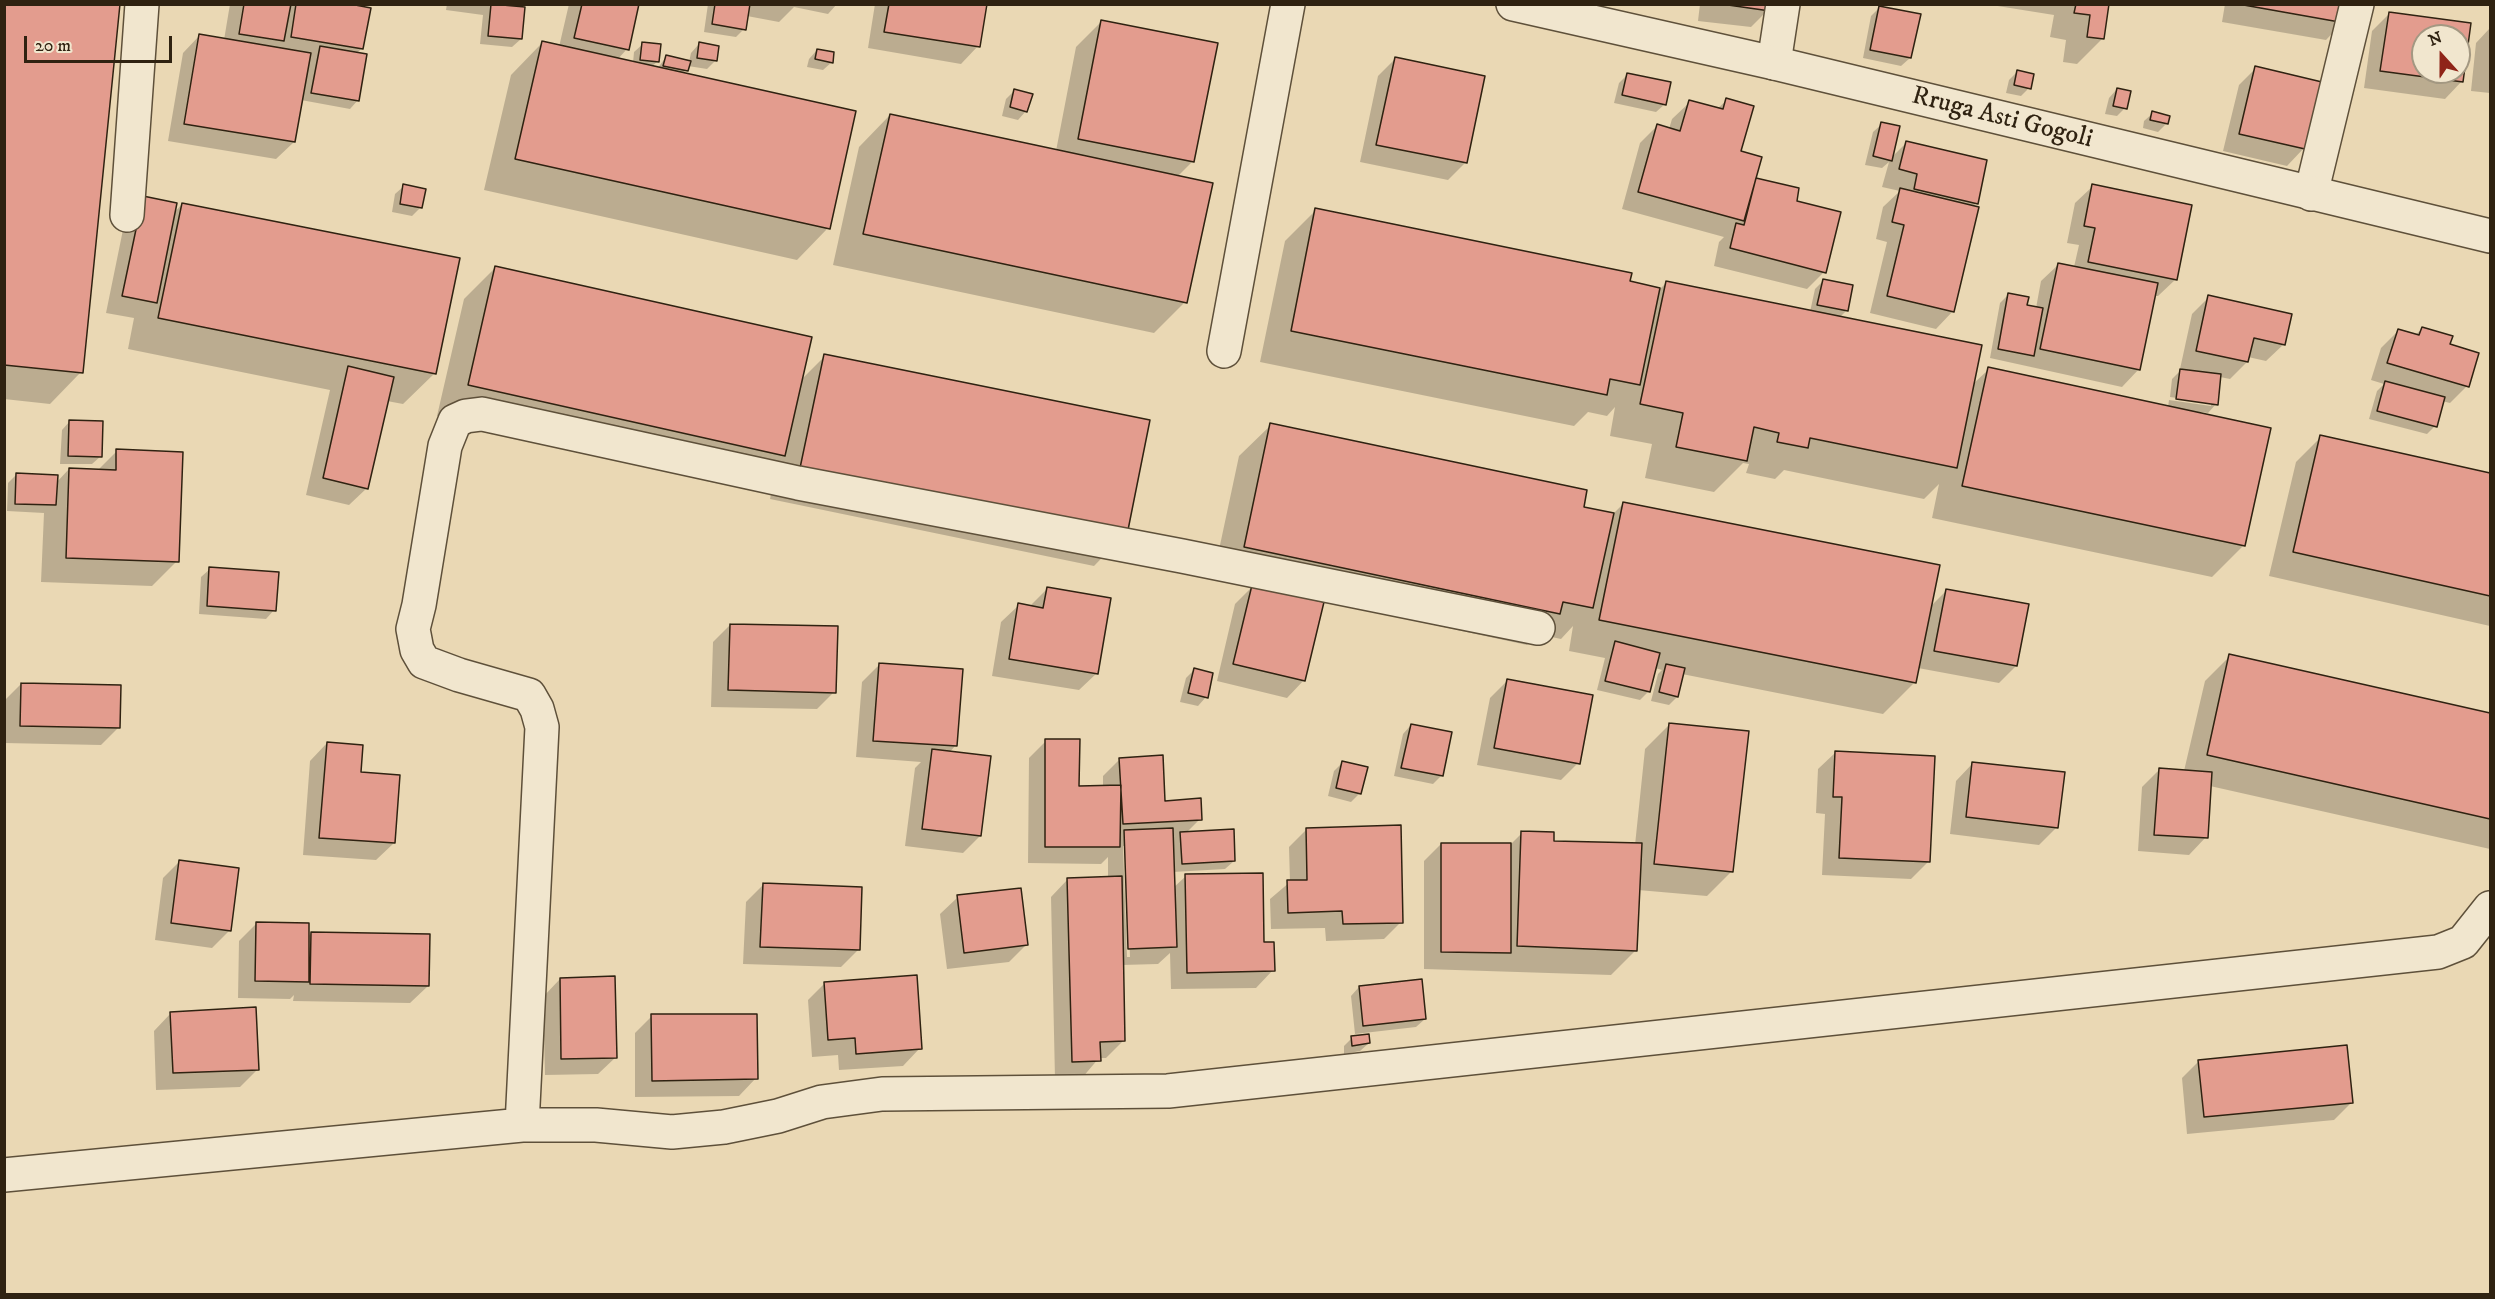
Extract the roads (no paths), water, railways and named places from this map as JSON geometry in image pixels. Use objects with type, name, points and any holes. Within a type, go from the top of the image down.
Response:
[{"type":"street","points":[[127,215],[142,4]]},
{"type":"street","points":[[1224,351],[1288,4]]},
{"type":"street","name":"Rruga Asti Gogoli","points":[[1513,4],[1774,63],[2490,236]]},
{"type":"street","points":[[1774,63],[1783,4]]},
{"type":"street","points":[[2311,194],[2357,4]]},
{"type":"street","points":[[522,1125],[542,727],[537,709],[529,695],[459,675],[424,662],[417,650],[412,629],[419,604],[445,446],[455,421],[466,416],[482,414],[798,483],[1182,556],[1538,628]]},
{"type":"street","points":[[4,1175],[522,1125],[596,1125],[672,1132],[724,1127],[778,1116],[822,1102],[882,1094],[1168,1091],[2438,952],[2463,942],[2490,908]]}]
